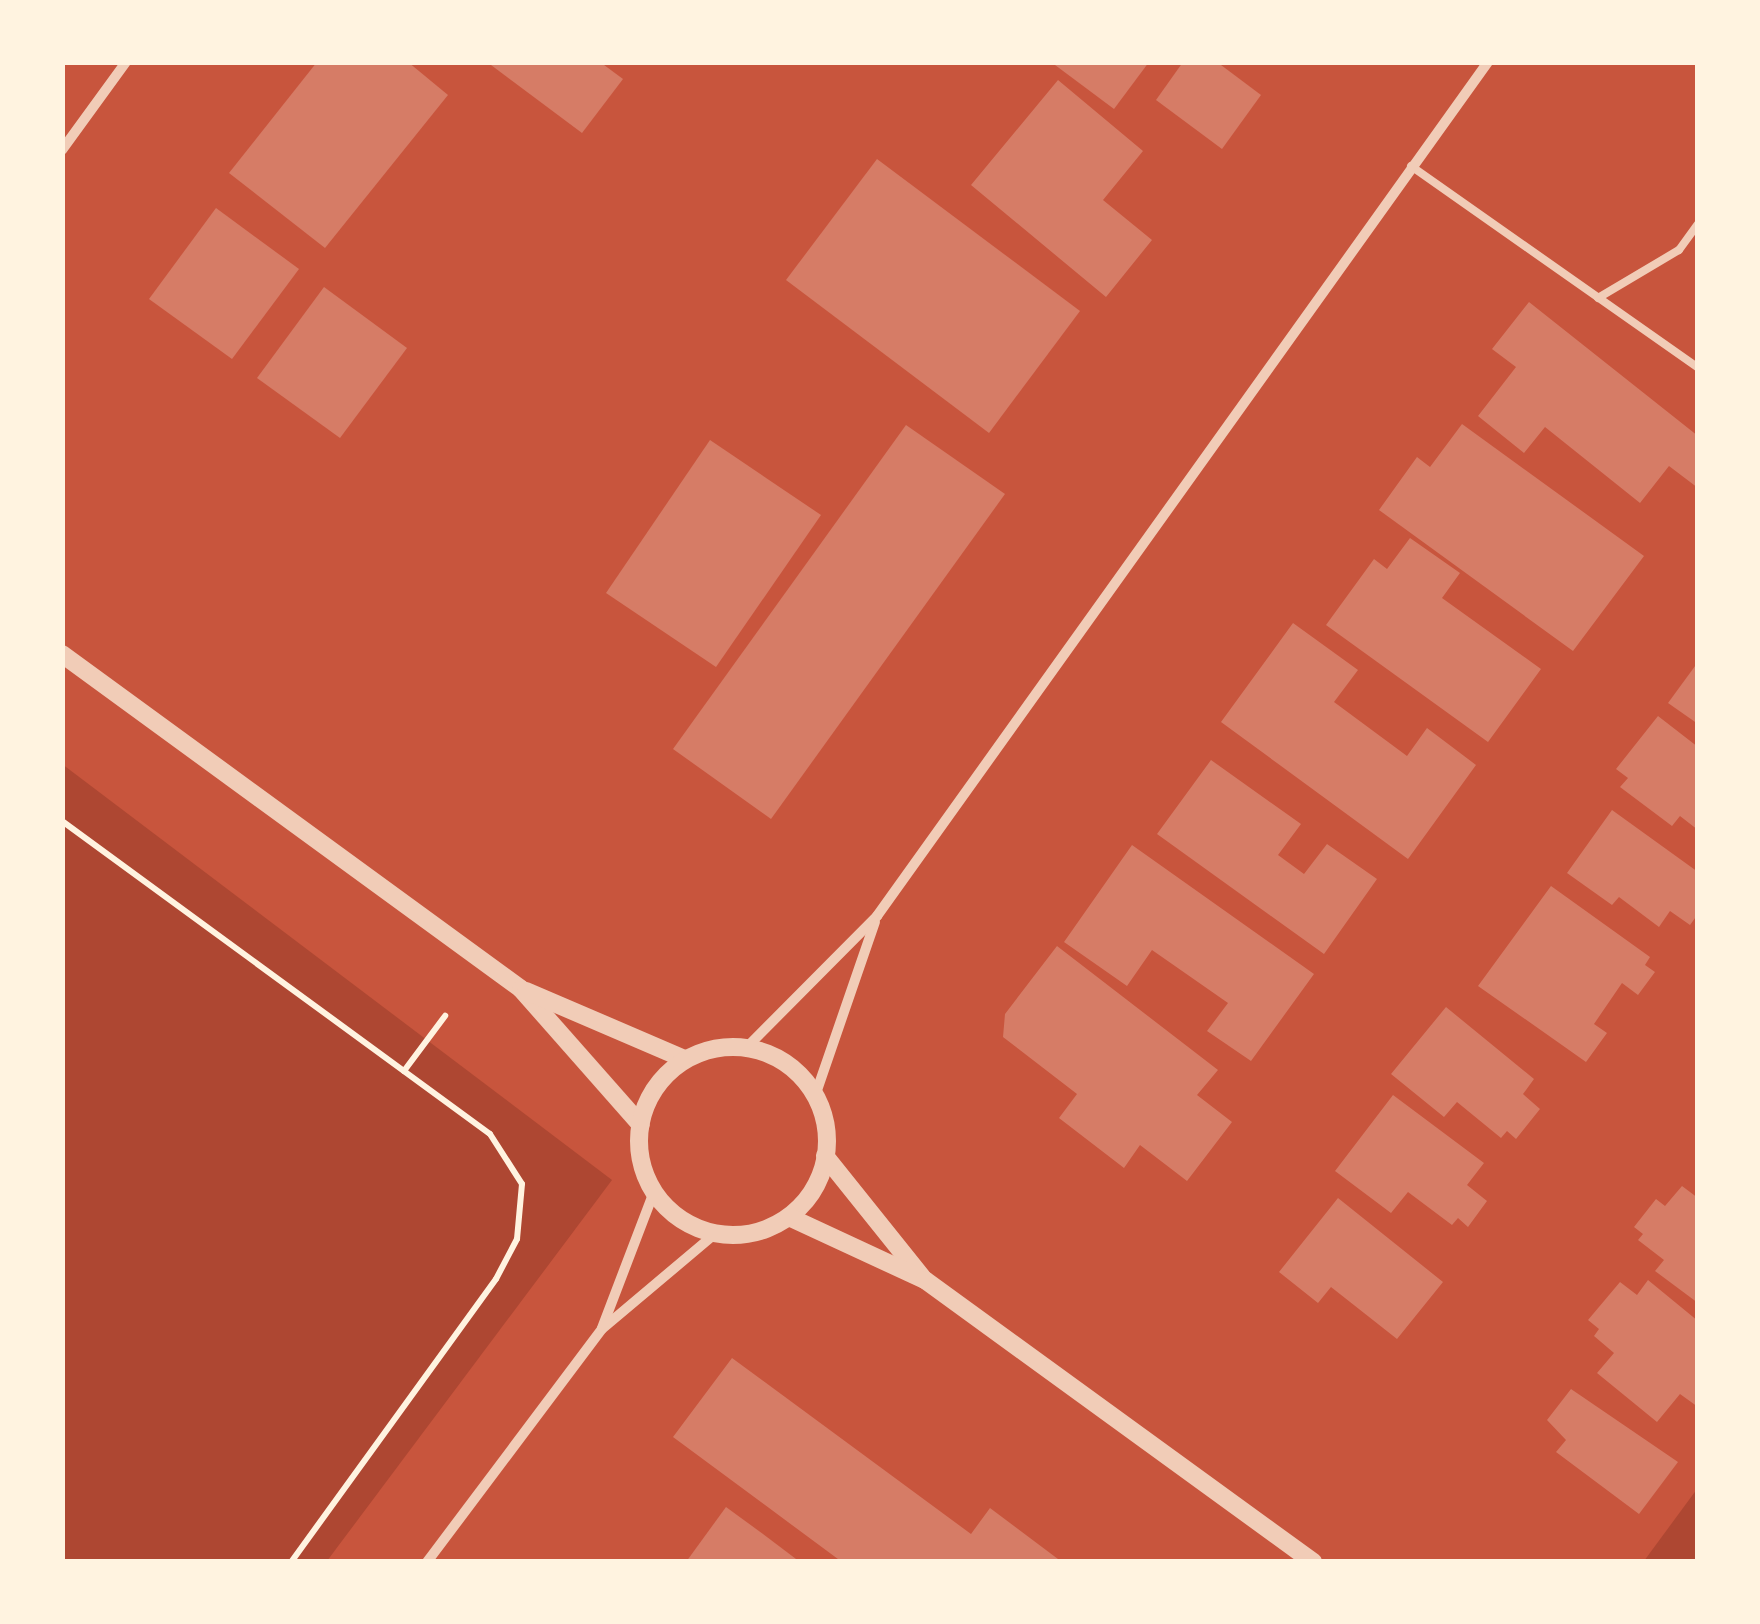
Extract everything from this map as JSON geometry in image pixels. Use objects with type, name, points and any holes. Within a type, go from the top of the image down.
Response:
[{"type":"street","points":[[62,150],[126,62]]},
{"type":"street","points":[[747,1047],[877,916],[1488,62]]},
{"type":"street","points":[[62,654],[520,989],[641,1125]]},
{"type":"street","points":[[815,1096],[877,916]]},
{"type":"street","points":[[520,989],[685,1059]]},
{"type":"street","points":[[747,1047],[778,1057],[815,1096],[827,1136],[825,1156],[809,1197],[789,1216],[764,1230],[716,1233],[683,1221],[654,1192],[638,1140],[641,1125],[659,1080],[685,1059],[715,1048],[747,1047]]},
{"type":"street","points":[[825,1156],[924,1280]]},
{"type":"street","points":[[602,1329],[654,1192]]},
{"type":"street","points":[[789,1216],[924,1280],[1313,1562]]},
{"type":"street","points":[[427,1562],[602,1329],[716,1233]]},
{"type":"lane","points":[[1411,166],[1698,368]]},
{"type":"lane","points":[[1598,298],[1678,250],[1698,224]]},
{"type":"path","points":[[62,821],[490,1134],[522,1184],[517,1238],[496,1279],[291,1562]]},
{"type":"path","points":[[404,1071],[446,1016]]},
{"type":"shaded area","points":[[62,764],[612,1180],[327,1561],[63,1561]]},
{"type":"shaded area","points":[[1697,1489],[1697,1561],[1644,1561]]},
{"type":"building","points":[[317,62],[408,62],[448,95],[325,248],[229,173]]},
{"type":"building","points":[[487,62],[600,62],[623,79],[582,133]]},
{"type":"building","points":[[1051,62],[1149,62],[1114,109]]},
{"type":"building","points":[[1183,62],[1217,62],[1261,95],[1222,149],[1156,100]]},
{"type":"building","points":[[1058,80],[1143,151],[1103,200],[1152,240],[1106,297],[971,185]]},
{"type":"building","points":[[877,159],[1080,311],[989,433],[786,280]]},
{"type":"building","points":[[216,208],[299,269],[232,359],[149,299]]},
{"type":"building","points":[[324,287],[407,348],[340,438],[257,378]]},
{"type":"building","points":[[1529,302],[1698,436],[1698,488],[1669,466],[1640,503],[1545,427],[1524,453],[1478,416],[1516,367],[1492,349]]},
{"type":"building","points":[[1462,424],[1644,556],[1573,651],[1379,510],[1417,457],[1430,467]]},
{"type":"building","points":[[906,425],[1005,494],[771,819],[673,749]]},
{"type":"building","points":[[710,440],[821,515],[716,667],[606,593]]},
{"type":"building","points":[[1410,538],[1460,573],[1442,598],[1541,669],[1488,742],[1326,625],[1374,559],[1387,569]]},
{"type":"building","points":[[1293,623],[1358,670],[1334,702],[1407,756],[1427,728],[1476,765],[1408,859],[1221,722]]},
{"type":"building","points":[[1698,662],[1698,724],[1668,703]]},
{"type":"building","points":[[1658,716],[1698,747],[1698,830],[1680,816],[1672,826],[1620,787],[1628,778],[1616,769]]},
{"type":"building","points":[[1211,760],[1301,824],[1278,855],[1304,874],[1327,844],[1377,879],[1324,954],[1157,834]]},
{"type":"building","points":[[1612,810],[1698,872],[1698,914],[1690,925],[1670,911],[1659,927],[1619,897],[1612,905],[1567,873]]},
{"type":"building","points":[[1132,845],[1314,974],[1251,1061],[1207,1031],[1228,1003],[1152,950],[1127,986],[1064,942]]},
{"type":"building","points":[[1551,886],[1650,957],[1645,965],[1655,972],[1638,995],[1622,983],[1594,1024],[1607,1033],[1586,1062],[1478,986]]},
{"type":"building","points":[[1057,946],[1218,1070],[1197,1095],[1232,1122],[1187,1181],[1140,1145],[1124,1168],[1059,1118],[1077,1094],[1003,1037],[1005,1014]]},
{"type":"building","points":[[1446,1007],[1534,1079],[1523,1094],[1540,1109],[1516,1139],[1507,1131],[1501,1138],[1457,1102],[1444,1117],[1391,1074]]},
{"type":"building","points":[[1393,1095],[1484,1163],[1467,1185],[1487,1201],[1468,1227],[1458,1218],[1452,1225],[1408,1192],[1391,1213],[1335,1171]]},
{"type":"building","points":[[1682,1186],[1698,1198],[1698,1303],[1655,1271],[1664,1260],[1638,1240],[1643,1234],[1634,1227],[1656,1199],[1665,1206]]},
{"type":"building","points":[[1338,1198],[1443,1282],[1397,1339],[1331,1287],[1318,1303],[1279,1272]]},
{"type":"building","points":[[1648,1280],[1698,1321],[1698,1407],[1680,1394],[1657,1422],[1597,1373],[1614,1353],[1594,1336],[1599,1329],[1588,1320],[1620,1282],[1637,1295]]},
{"type":"building","points":[[732,1358],[971,1534],[990,1508],[1062,1562],[842,1562],[673,1437]]},
{"type":"building","points":[[1571,1389],[1678,1462],[1639,1514],[1556,1452],[1566,1440],[1547,1420]]},
{"type":"building","points":[[726,1507],[763,1534],[800,1562],[686,1562]]}]
